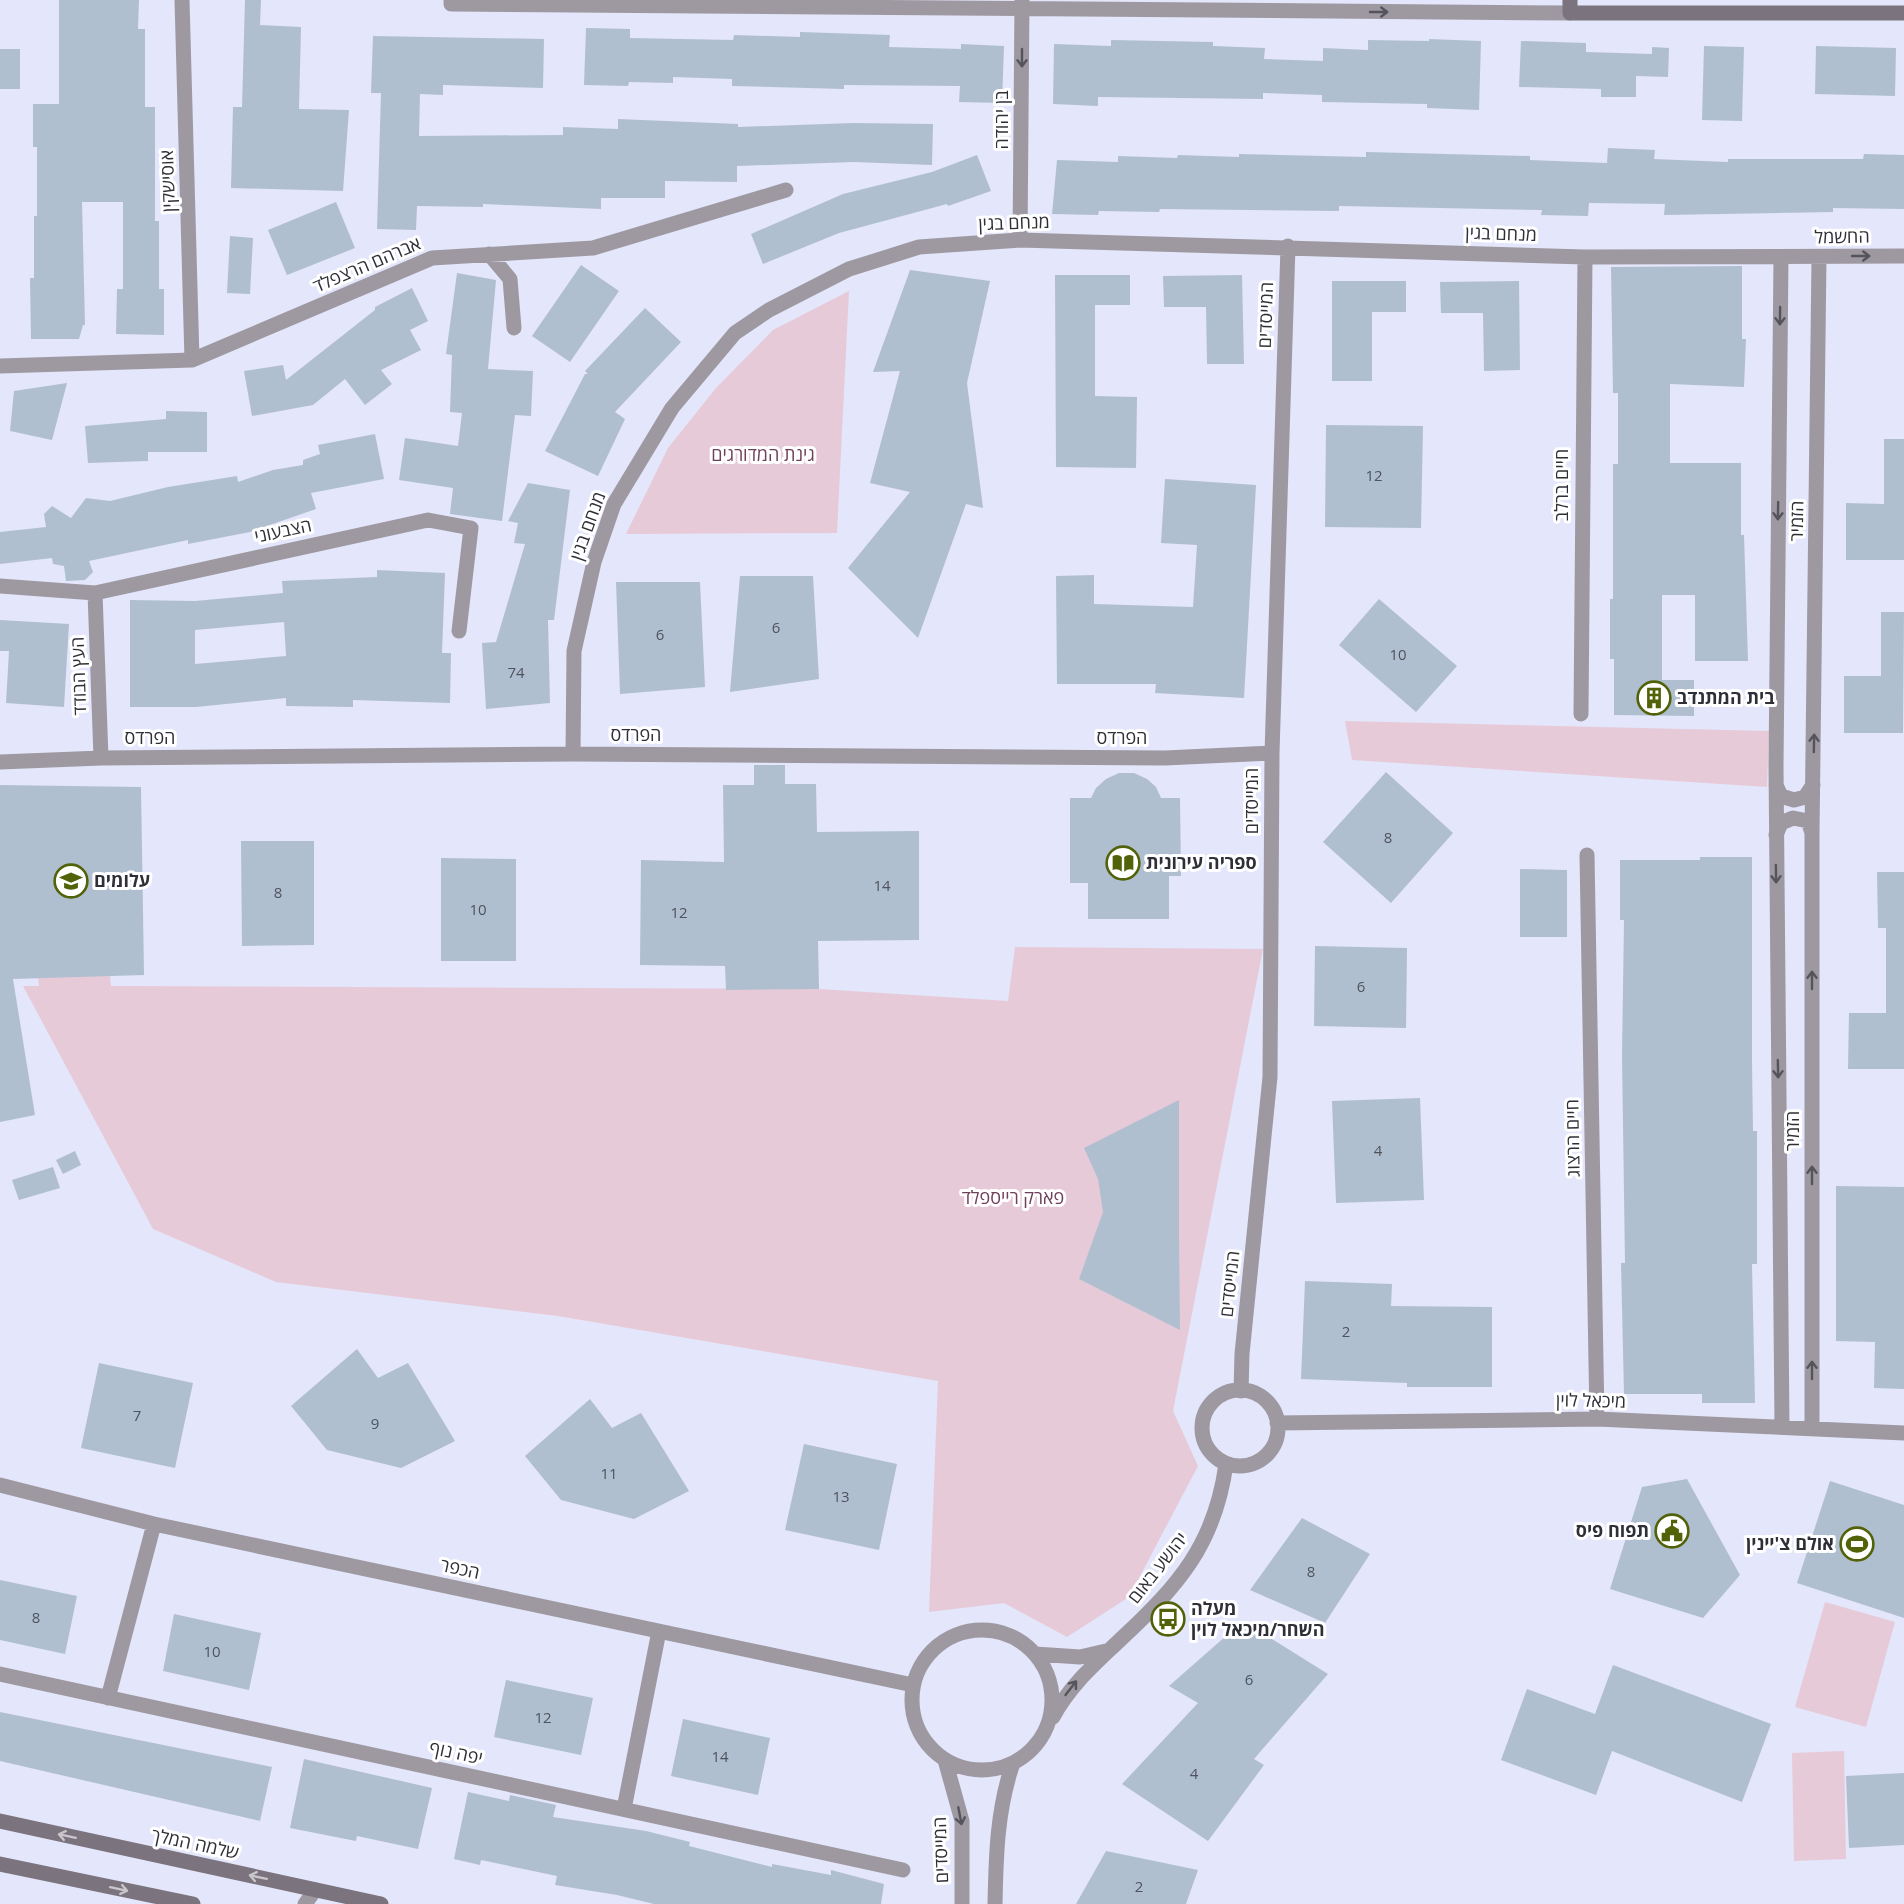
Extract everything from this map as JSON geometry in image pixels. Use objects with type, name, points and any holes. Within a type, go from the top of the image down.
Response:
[{"type":"street","name":"אוסישקין","points":[[182,0],[192,360]]},
{"type":"street","points":[[451,2],[1895,9]]},
{"type":"street","name":"בן יהודה","points":[[1020,240],[1022,5]]},
{"type":"street","name":"אברהם הרצפלד","points":[[0,366],[192,360],[432,258],[593,248],[786,190]]},
{"type":"street","name":"מנחם בגין","points":[[573,754],[574,651],[594,562],[614,504],[672,408],[735,333],[769,310],[849,269],[919,247],[1020,240],[1288,246],[1585,257],[1781,257]]},
{"type":"street","name":"המייסדים","points":[[1241,1391],[1242,1354],[1270,1077],[1272,753],[1288,246]]},
{"type":"street","points":[[489,254],[510,279],[514,328]]},
{"type":"street","name":"החשמל","points":[[1781,257],[1904,256]]},
{"type":"street","name":"חיים ברלב","points":[[1581,714],[1582,310],[1585,257]]},
{"type":"street","name":"הזמיר","points":[[1781,257],[1776,836],[1782,1427]]},
{"type":"street","name":"הזמיר","points":[[1812,1428],[1812,833],[1819,257]]},
{"type":"street","name":"הצבעוני","points":[[0,586],[95,593],[428,519],[471,528],[459,631]]},
{"type":"street","name":"העץ הבודד","points":[[95,593],[101,758]]},
{"type":"street","name":"הפרדס","points":[[0,762],[101,758],[573,754],[1166,758],[1272,753]]},
{"type":"street","points":[[1776,785],[1781,796],[1794,800],[1805,797],[1813,785]]},
{"type":"street","points":[[1776,836],[1781,823],[1793,818],[1808,821],[1812,833]]},
{"type":"street","name":"חיים הרצוג","points":[[1587,855],[1597,1419]]},
{"type":"street","points":[[1241,1391],[1258,1395],[1265,1401],[1277,1423],[1277,1436],[1272,1449],[1252,1464],[1239,1466],[1226,1464],[1208,1449],[1202,1426],[1210,1405],[1219,1397],[1241,1391]]},
{"type":"street","name":"מיכאל לוין","points":[[1277,1423],[1597,1419],[1904,1433]]},
{"type":"street","name":"יהושע באום","points":[[1109,1650],[1144,1617],[1199,1552],[1222,1495],[1226,1464]]},
{"type":"street","name":"הכפר","points":[[0,1485],[154,1524],[913,1686]]},
{"type":"street","points":[[108,1698],[154,1524]]},
{"type":"street","points":[[624,1809],[659,1631]]},
{"type":"street","points":[[1043,1736],[1050,1720],[1051,1685],[1045,1669],[1035,1654],[1018,1641],[998,1632],[966,1632],[951,1637],[926,1657],[913,1686],[912,1707],[917,1728],[924,1740],[945,1760],[972,1770],[1000,1768],[1025,1756],[1043,1736],[1064,1696],[1077,1680],[1109,1650]]},
{"type":"street","points":[[1035,1654],[1080,1657],[1109,1650]]},
{"type":"street","name":"יפה נוף","points":[[0,1674],[903,1870]]},
{"type":"street","name":"המייסדים","points":[[945,1760],[962,1821],[962,1904]]},
{"type":"street","points":[[995,1904],[996,1839],[1002,1795],[1013,1763]]},
{"type":"street","name":"שלמה המלך","points":[[0,1821],[315,1897],[381,1904]]},
{"type":"street","points":[[0,1864],[193,1904]]},
{"type":"street","points":[[305,1904],[315,1897]]},
{"type":"green space","name":"גינת המדורגים","points":[[849,291],[837,533],[626,534],[668,448],[716,388],[773,330]]},
{"type":"green space","points":[[1345,721],[1769,731],[1767,787],[1352,760]]},
{"type":"green space","name":"פארק רייספלד","points":[[32,916],[105,921],[111,986],[819,989],[1008,1001],[1015,947],[1263,949],[1173,1411],[1198,1466],[1129,1597],[1067,1637],[1004,1603],[929,1612],[938,1381],[558,1316],[276,1282],[153,1229],[23,986],[39,986]]},
{"type":"green space","points":[[1825,1602],[1895,1622],[1866,1727],[1795,1707]]},
{"type":"green space","points":[[1844,1751],[1846,1859],[1794,1861],[1792,1753]]},
{"type":"building","points":[[59,0],[139,0],[138,29],[145,29],[145,107],[155,107],[155,221],[159,221],[159,289],[164,289],[164,335],[116,334],[117,289],[123,289],[123,202],[82,202],[85,325],[83,325],[79,339],[31,339],[30,278],[34,278],[34,216],[37,216],[37,147],[33,147],[33,104],[59,104]]},
{"type":"building","points":[[245,0],[261,0],[260,25],[301,27],[299,109],[349,110],[343,191],[231,188],[233,107],[242,107]]},
{"type":"building","points":[[586,28],[630,29],[630,38],[733,40],[734,35],[800,37],[800,32],[890,35],[889,47],[961,49],[961,44],[1004,46],[1002,103],[959,102],[960,86],[844,85],[844,89],[732,86],[732,79],[673,77],[673,83],[629,82],[628,86],[584,85]]},
{"type":"building","points":[[373,36],[544,39],[543,88],[443,85],[443,95],[420,94],[419,136],[563,135],[563,127],[618,129],[618,119],[738,124],[738,127],[853,123],[933,124],[932,165],[854,162],[737,166],[737,182],[665,181],[665,198],[601,198],[601,209],[483,204],[483,207],[417,206],[416,230],[377,229],[381,93],[371,93]]},
{"type":"building","points":[[1429,39],[1481,41],[1479,110],[1427,108],[1427,104],[1322,102],[1322,95],[1263,93],[1263,99],[1098,97],[1098,106],[1053,104],[1054,44],[1111,46],[1111,40],[1213,42],[1213,46],[1265,48],[1264,59],[1323,61],[1323,48],[1368,50],[1368,40],[1429,41]]},
{"type":"building","points":[[1521,41],[1586,43],[1586,52],[1652,54],[1652,47],[1669,48],[1668,77],[1636,76],[1636,97],[1601,97],[1601,89],[1519,87]]},
{"type":"building","points":[[1704,46],[1744,47],[1742,121],[1702,120]]},
{"type":"building","points":[[1816,46],[1896,48],[1895,96],[1815,94]]},
{"type":"building","points":[[0,49],[20,49],[20,89],[0,89]]},
{"type":"building","points":[[1608,148],[1655,150],[1654,159],[1728,162],[1728,159],[1863,159],[1864,154],[1904,155],[1904,209],[1833,208],[1833,212],[1664,215],[1665,204],[1589,203],[1588,216],[1541,215],[1542,210],[1339,206],[1339,211],[1160,209],[1159,212],[1099,211],[1098,215],[1052,214],[1057,160],[1118,162],[1118,156],[1239,157],[1239,154],[1366,157],[1366,152],[1530,156],[1530,160],[1607,163]]},
{"type":"building","points":[[977,155],[991,191],[948,206],[947,204],[839,233],[763,264],[751,234],[843,194],[932,172]]},
{"type":"building","points":[[336,202],[355,248],[287,275],[268,230]]},
{"type":"building","points":[[230,236],[253,238],[250,294],[227,293]]},
{"type":"building","points":[[581,265],[619,291],[570,362],[532,336]]},
{"type":"building","points":[[1742,266],[1742,339],[1746,339],[1744,387],[1670,384],[1670,463],[1741,463],[1741,535],[1744,535],[1748,661],[1695,661],[1695,595],[1662,595],[1662,680],[1694,680],[1694,716],[1614,715],[1614,659],[1610,659],[1610,599],[1613,599],[1613,464],[1618,464],[1618,393],[1613,393],[1611,267]]},
{"type":"building","points":[[910,270],[990,281],[967,383],[983,508],[966,504],[918,638],[848,568],[910,492],[870,483],[900,371],[873,372]]},
{"type":"building","points":[[457,273],[496,280],[488,369],[533,371],[531,416],[515,415],[502,521],[450,514],[453,488],[399,480],[405,438],[458,446],[462,413],[450,412],[452,355],[446,354]]},
{"type":"building","points":[[1055,275],[1130,275],[1130,305],[1095,305],[1095,396],[1137,397],[1136,468],[1056,467]]},
{"type":"building","points":[[1242,275],[1244,364],[1207,364],[1206,307],[1164,307],[1163,276]]},
{"type":"building","points":[[1332,281],[1406,281],[1406,312],[1372,312],[1372,381],[1332,381]]},
{"type":"building","points":[[1519,281],[1520,370],[1484,371],[1483,313],[1441,313],[1440,282]]},
{"type":"building","points":[[412,288],[428,321],[410,330],[421,350],[381,370],[392,384],[365,405],[345,379],[313,405],[252,416],[244,371],[283,365],[286,380],[375,310],[375,307]]},
{"type":"building","points":[[645,308],[681,342],[615,412],[625,419],[598,476],[545,451],[585,374],[588,374],[585,371]]},
{"type":"building","points":[[67,383],[52,440],[10,431],[14,391]]},
{"type":"building","points":[[166,411],[207,412],[207,452],[148,452],[148,461],[88,463],[85,426],[166,419]]},
{"type":"building","points":[[1326,425],[1423,426],[1421,528],[1325,527]]},
{"type":"building","points":[[375,434],[384,479],[311,493],[316,509],[250,532],[188,544],[188,540],[89,561],[93,572],[85,580],[66,581],[64,566],[53,564],[52,558],[0,564],[0,532],[46,527],[44,514],[52,506],[71,518],[86,498],[110,501],[168,487],[237,476],[238,482],[273,470],[303,465],[303,460],[320,454],[318,445]]},
{"type":"building","points":[[1884,439],[1904,439],[1904,560],[1846,560],[1846,503],[1884,504]]},
{"type":"building","points":[[1165,479],[1256,485],[1244,698],[1155,693],[1156,684],[1057,684],[1056,576],[1094,575],[1094,604],[1193,607],[1197,545],[1161,543]]},
{"type":"building","points":[[528,483],[570,490],[554,620],[548,620],[550,703],[486,709],[482,643],[496,642],[525,544],[514,543],[518,523],[508,521]]},
{"type":"building","points":[[377,570],[445,573],[442,653],[451,653],[450,703],[353,700],[353,707],[286,706],[286,698],[196,707],[130,707],[130,600],[195,601],[283,593],[282,581],[377,577]],"holes":[[[284,622],[286,656],[195,664],[195,630]]]},
{"type":"building","points":[[740,576],[813,576],[819,679],[730,692]]},
{"type":"building","points":[[616,582],[700,582],[705,687],[620,694]]},
{"type":"building","points":[[1379,599],[1457,666],[1416,712],[1339,645]]},
{"type":"building","points":[[1881,612],[1904,612],[1903,733],[1844,733],[1844,676],[1881,676]]},
{"type":"building","points":[[0,620],[69,624],[64,707],[6,703],[9,651],[0,651]]},
{"type":"building","points":[[754,765],[785,765],[785,784],[816,784],[817,832],[919,831],[919,940],[818,941],[819,989],[726,990],[725,966],[640,965],[641,860],[724,862],[723,785],[754,785]]},
{"type":"building","points":[[1386,772],[1453,833],[1391,903],[1323,842]]},
{"type":"building","points":[[1119,773],[1134,773],[1147,779],[1156,787],[1161,798],[1180,798],[1181,876],[1169,876],[1169,919],[1088,919],[1088,883],[1070,883],[1070,798],[1091,798],[1096,788],[1106,779]]},
{"type":"building","name":"עלומים","points":[[0,785],[141,787],[144,975],[13,979],[35,1115],[0,1122]]},
{"type":"building","points":[[241,841],[314,841],[314,945],[242,946]]},
{"type":"building","points":[[1700,857],[1752,857],[1753,1131],[1757,1131],[1757,1264],[1752,1264],[1755,1403],[1702,1403],[1702,1394],[1624,1394],[1621,1263],[1625,1263],[1622,1056],[1624,920],[1620,920],[1620,860],[1700,860]]},
{"type":"building","points":[[441,858],[516,859],[516,961],[441,961]]},
{"type":"building","points":[[1520,869],[1567,870],[1567,937],[1520,937]]},
{"type":"building","points":[[1877,872],[1904,872],[1904,1069],[1848,1069],[1849,1013],[1886,1013],[1886,928],[1878,928]]},
{"type":"building","points":[[1315,946],[1407,948],[1406,1028],[1314,1026]]},
{"type":"building","points":[[1420,1098],[1424,1200],[1336,1203],[1332,1101]]},
{"type":"building","points":[[1179,1100],[1180,1330],[1079,1279],[1103,1212],[1098,1179],[1084,1148]]},
{"type":"building","points":[[75,1151],[81,1165],[63,1174],[56,1160]]},
{"type":"building","points":[[53,1167],[60,1188],[19,1200],[12,1180]]},
{"type":"building","points":[[1836,1186],[1904,1187],[1904,1389],[1874,1388],[1875,1342],[1836,1341]]},
{"type":"building","points":[[1305,1281],[1392,1284],[1391,1306],[1492,1307],[1492,1387],[1407,1387],[1407,1383],[1301,1379]]},
{"type":"building","points":[[357,1349],[378,1378],[408,1363],[455,1441],[401,1468],[327,1450],[291,1406]]},
{"type":"building","points":[[99,1363],[193,1383],[175,1468],[81,1448]]},
{"type":"building","points":[[590,1399],[612,1428],[641,1413],[689,1491],[634,1519],[561,1500],[525,1456]]},
{"type":"building","points":[[804,1444],[897,1464],[879,1550],[785,1530]]},
{"type":"building","name":"תפוח פיס","points":[[1687,1479],[1740,1575],[1703,1618],[1610,1589],[1642,1487]]},
{"type":"building","name":"אולם צ'יינין","points":[[1830,1481],[1904,1505],[1904,1618],[1797,1583]]},
{"type":"building","points":[[1302,1518],[1370,1554],[1325,1623],[1250,1590]]},
{"type":"building","points":[[0,1580],[77,1596],[65,1654],[0,1640]]},
{"type":"building","points":[[174,1614],[261,1633],[249,1690],[163,1671]]},
{"type":"building","points":[[1243,1621],[1328,1674],[1254,1759],[1264,1765],[1208,1841],[1122,1784],[1198,1703],[1169,1686]]},
{"type":"building","points":[[1613,1665],[1771,1724],[1742,1802],[1612,1751],[1596,1795],[1501,1760],[1527,1689],[1595,1714]]},
{"type":"building","points":[[506,1680],[593,1698],[581,1755],[494,1737]]},
{"type":"building","points":[[0,1712],[272,1767],[260,1821],[0,1761]]},
{"type":"building","points":[[683,1719],[770,1738],[758,1795],[671,1776]]},
{"type":"building","points":[[304,1759],[432,1788],[418,1849],[357,1836],[356,1841],[290,1828]]},
{"type":"building","points":[[1904,1773],[1904,1845],[1849,1848],[1846,1776]]},
{"type":"building","points":[[468,1792],[509,1801],[510,1795],[556,1805],[553,1817],[646,1831],[690,1842],[689,1846],[772,1867],[772,1864],[831,1875],[831,1870],[884,1884],[881,1904],[654,1904],[617,1895],[555,1885],[557,1876],[481,1860],[480,1865],[454,1859]]},
{"type":"building","points":[[1106,1851],[1198,1870],[1186,1904],[1076,1904]]},
{"type":"place","name":"בית המתנדב","points":[[1654,698]]},
{"type":"place","name":"ספריה עירונית","points":[[1123,863]]},
{"type":"place","name":"עלומים","points":[[71,881]]},
{"type":"place","name":"תפוח פיס","points":[[1672,1531]]},
{"type":"place","name":"אולם צ'יינין","points":[[1857,1544]]},
{"type":"place","name":"מעלה השחר/מיכאל לוין","points":[[1168,1619]]}]
